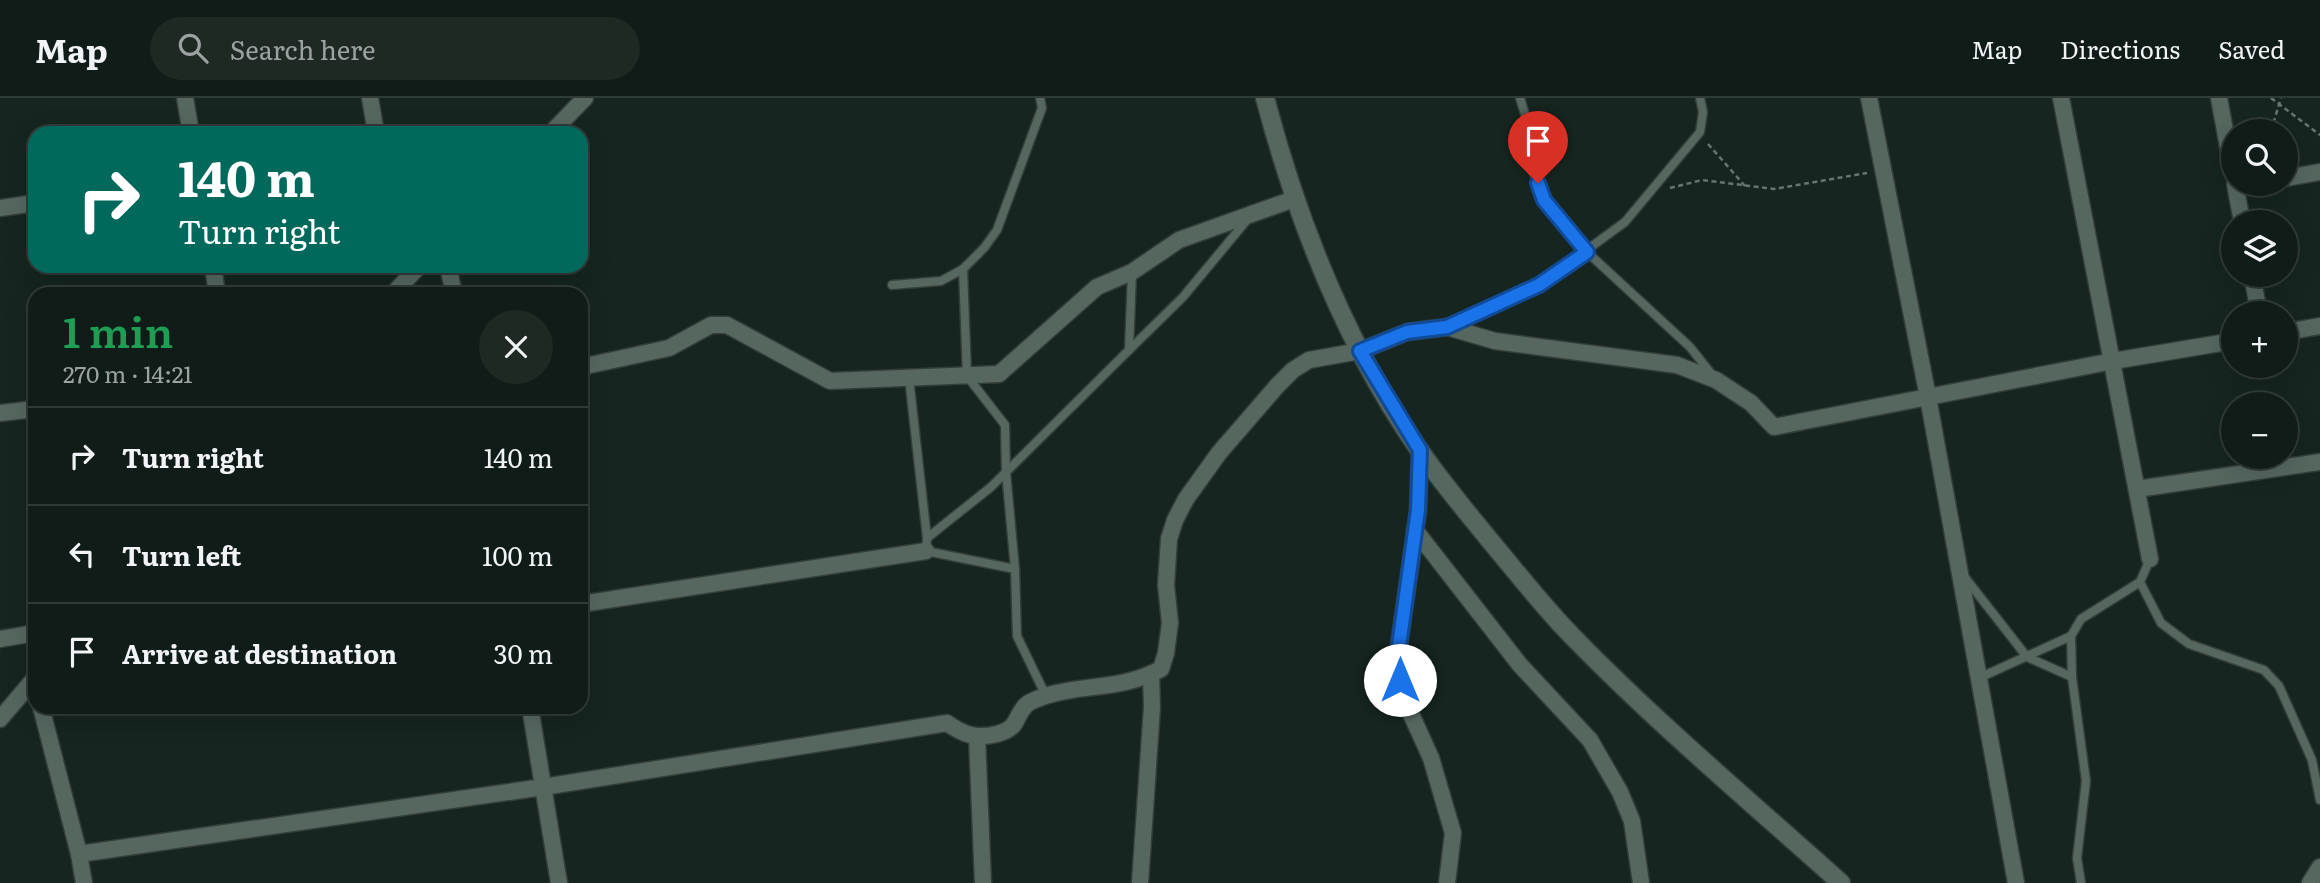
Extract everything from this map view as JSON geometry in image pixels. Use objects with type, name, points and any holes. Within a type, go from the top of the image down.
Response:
[{"type":"street","points":[[186,98],[190,126]]},
{"type":"street","points":[[370,98],[375,126]]},
{"type":"street","points":[[558,126],[585,98]]},
{"type":"street","points":[[1265,98],[1294,199],[1326,282],[1360,351],[1420,450],[1467,513],[1574,638],[1650,712],[1841,883]]},
{"type":"street","points":[[1869,98],[1928,397],[2016,883]]},
{"type":"street","points":[[2062,98],[2150,559]]},
{"type":"street","points":[[2219,98],[2224,119]]},
{"type":"street","points":[[2298,176],[2320,172]]},
{"type":"street","points":[[588,365],[669,348],[711,325],[727,325],[830,381],[999,374],[1097,287],[1132,272],[1179,240],[1294,199]]},
{"type":"street","points":[[0,208],[28,204]]},
{"type":"street","points":[[399,287],[412,273]]},
{"type":"street","points":[[2298,330],[2320,326]]},
{"type":"street","points":[[79,854],[543,787],[947,723],[962,734],[976,737],[999,733],[1015,726],[1026,704],[1046,696],[1141,679],[1161,669],[1166,653],[1170,623],[1167,585],[1169,539],[1175,520],[1186,499],[1219,453],[1293,370],[1309,360],[1360,351],[1407,332],[1447,327],[1495,341],[1677,365],[1716,380],[1751,403],[1774,427],[2113,361],[2221,343]]},
{"type":"street","points":[[0,414],[28,410]]},
{"type":"street","points":[[1420,450],[1418,510],[1398,653],[1400,680],[1406,703],[1431,758],[1453,833],[1447,883]]},
{"type":"street","points":[[2137,489],[2320,462]]},
{"type":"street","points":[[1415,530],[1520,665],[1590,740],[1620,792],[1632,821],[1641,883]]},
{"type":"street","points":[[588,603],[926,545]]},
{"type":"street","points":[[0,639],[28,634]]},
{"type":"street","points":[[1140,883],[1152,708],[1151,674]]},
{"type":"street","points":[[0,719],[28,687]]},
{"type":"street","points":[[43,714],[84,883]]},
{"type":"street","points":[[531,714],[559,883]]},
{"type":"street","points":[[976,737],[983,883]]},
{"type":"street","points":[[2310,883],[2320,867]]},
{"type":"lane","points":[[892,285],[941,281],[963,269],[984,248],[997,230],[1042,108],[1040,98]]},
{"type":"lane","points":[[1520,98],[1532,137],[1531,166],[1544,200],[1587,252],[1690,347],[1716,380]]},
{"type":"lane","points":[[1447,327],[1539,285],[1625,222],[1700,132],[1703,112],[1700,98]]},
{"type":"lane","points":[[926,545],[991,487],[1183,297],[1251,215]]},
{"type":"lane","points":[[963,269],[967,376],[1005,425],[1017,636],[1046,696]]},
{"type":"lane","points":[[1129,350],[1132,272]]},
{"type":"lane","points":[[909,378],[926,545]]},
{"type":"lane","points":[[926,545],[1015,569]]},
{"type":"lane","points":[[2081,883],[2077,858],[2085,780],[2072,677],[2071,636],[2081,618],[2140,582],[2150,559]]},
{"type":"lane","points":[[1959,570],[2027,657],[2072,677]]},
{"type":"lane","points":[[2140,582],[2161,624],[2189,643],[2264,670],[2279,686],[2312,760],[2320,800]]},
{"type":"lane","points":[[1979,678],[2071,636]]},
{"type":"path","points":[[2271,98],[2320,135]]},
{"type":"path","points":[[2275,119],[2281,98]]},
{"type":"path","points":[[1700,132],[1714,153],[1745,186]]},
{"type":"path","points":[[1650,192],[1702,180],[1774,189],[1883,170]]},
{"type":"route","points":[[1400,680],[1398,653],[1418,510],[1420,450],[1360,351],[1407,332],[1447,327],[1539,285],[1587,252],[1544,200],[1538,183]]}]
